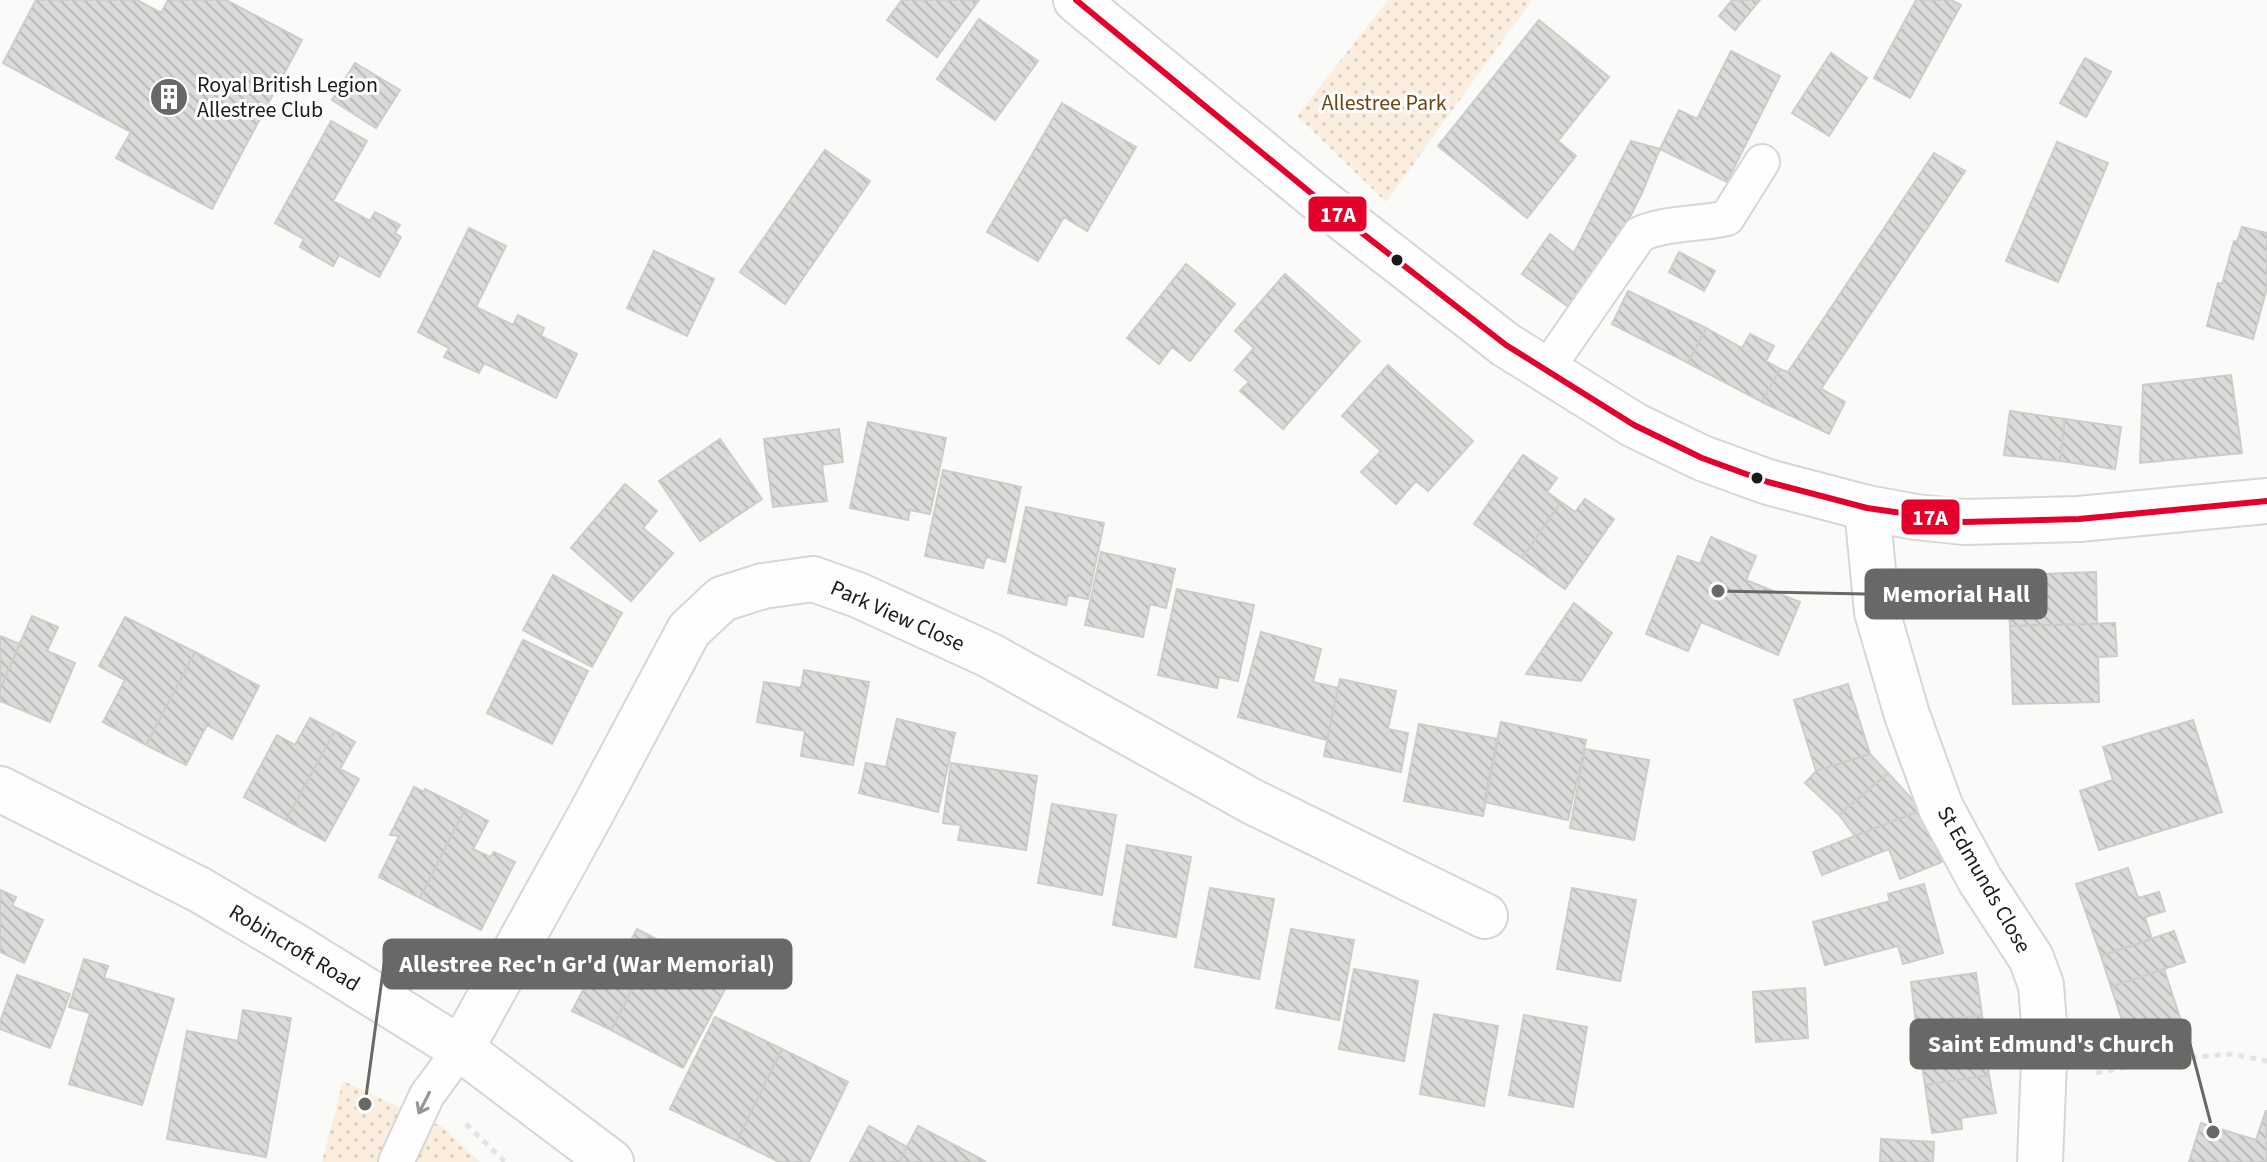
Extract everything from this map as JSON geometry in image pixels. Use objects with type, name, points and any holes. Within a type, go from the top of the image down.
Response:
[{"type":"street","points":[[1076,0],[1317,198],[1506,345],[1634,425],[1702,458],[1768,482],[1867,508],[1964,522],[2020,522],[2267,501]]},
{"type":"street","name":"St Edmunds Close","points":[[1867,508],[1877,612],[1907,715],[1941,808],[1980,880],[2031,958],[2041,985],[2045,1036],[2040,1162]]},
{"type":"street","name":"Park View Close","points":[[461,1049],[689,630],[722,599],[763,586],[813,579],[858,595],[989,655],[1253,802],[1485,916]]},
{"type":"street","name":"Robincroft Road","points":[[0,789],[200,890],[461,1049],[611,1162]]},
{"type":"lane","points":[[1546,370],[1640,234],[1661,225],[1704,224],[1727,218],[1762,162]]},
{"type":"lane","points":[[396,1162],[427,1095],[461,1049]]},
{"type":"path","points":[[2044,1084],[2162,1060],[2232,1054],[2267,1061]]},
{"type":"green space","name":"Allestree Park","points":[[1388,0],[1532,0],[1386,202],[1297,116]]},
{"type":"green space","points":[[343,1081],[443,1127],[480,1162],[322,1162]]},
{"type":"building","name":"Royal British Legion Allestree Club","points":[[36,0],[137,0],[161,13],[168,0],[226,0],[302,40],[212,209],[116,158],[131,132],[3,63]]},
{"type":"building","points":[[902,0],[979,0],[937,57],[887,20]]},
{"type":"building","points":[[1732,0],[1760,0],[1735,30],[1719,16]]},
{"type":"building","points":[[1916,0],[1951,0],[1961,5],[1910,98],[1874,78]]},
{"type":"building","points":[[979,19],[1038,61],[995,120],[937,79]]},
{"type":"building","points":[[1539,20],[1609,77],[1558,141],[1576,156],[1527,218],[1438,146]]},
{"type":"building","points":[[1731,51],[1780,76],[1727,182],[1660,149],[1679,110],[1697,119]]},
{"type":"building","points":[[1831,53],[1867,78],[1829,136],[1792,113]]},
{"type":"building","points":[[2085,58],[2111,72],[2086,117],[2060,103]]},
{"type":"building","points":[[355,63],[400,90],[376,128],[332,100]]},
{"type":"building","points":[[1062,103],[1136,147],[1087,231],[1064,217],[1038,261],[987,232]]},
{"type":"building","points":[[331,121],[367,141],[333,201],[370,221],[375,212],[400,225],[395,233],[401,237],[379,277],[339,255],[333,266],[300,247],[304,239],[275,223]]},
{"type":"building","points":[[1631,141],[1660,149],[1642,193],[1595,286],[1576,312],[1522,274],[1550,234],[1574,253]]},
{"type":"building","points":[[2057,142],[2108,163],[2058,282],[2006,261]]},
{"type":"building","points":[[825,150],[870,181],[785,304],[740,272]]},
{"type":"building","points":[[1934,153],[1965,171],[1821,389],[1845,402],[1829,434],[1762,402],[1780,369],[1788,372]]},
{"type":"building","points":[[2242,227],[2267,233],[2267,288],[2253,339],[2207,326],[2218,283],[2222,284],[2234,241],[2237,242]]},
{"type":"building","points":[[469,228],[506,246],[476,307],[513,325],[518,315],[544,328],[541,336],[577,354],[556,398],[484,363],[479,373],[444,357],[449,348],[418,332]]},
{"type":"building","points":[[654,251],[714,279],[687,336],[627,308]]},
{"type":"building","points":[[1679,252],[1715,271],[1704,291],[1669,272]]},
{"type":"building","points":[[1186,264],[1235,304],[1190,361],[1172,347],[1159,364],[1127,338]]},
{"type":"building","points":[[1285,274],[1360,341],[1283,429],[1240,391],[1249,382],[1235,370],[1254,348],[1235,331]]},
{"type":"building","points":[[1628,291],[1706,328],[1688,363],[1612,324]]},
{"type":"building","points":[[1706,328],[1742,348],[1750,334],[1774,346],[1766,361],[1780,369],[1762,402],[1688,363]]},
{"type":"building","points":[[1388,365],[1473,441],[1428,491],[1416,481],[1396,504],[1361,472],[1381,451],[1342,416]]},
{"type":"building","points":[[2231,375],[2242,453],[2140,463],[2143,385]]},
{"type":"building","points":[[2010,411],[2065,419],[2060,461],[2004,455]]},
{"type":"building","points":[[2065,419],[2121,427],[2115,469],[2060,461]]},
{"type":"building","points":[[868,422],[946,438],[930,514],[910,510],[908,520],[850,508]]},
{"type":"building","points":[[839,429],[843,462],[822,465],[827,501],[773,507],[764,439]]},
{"type":"building","points":[[720,439],[762,499],[700,541],[659,481]]},
{"type":"building","points":[[1523,455],[1557,478],[1547,492],[1561,502],[1522,558],[1474,524]]},
{"type":"building","points":[[943,470],[1021,487],[1005,562],[986,557],[983,568],[925,556]]},
{"type":"building","points":[[625,484],[657,511],[643,528],[673,553],[631,601],[571,548]]},
{"type":"building","points":[[1585,499],[1614,519],[1565,589],[1522,558],[1561,502],[1575,512]]},
{"type":"building","points":[[1026,507],[1104,523],[1088,599],[1068,595],[1066,605],[1008,593]]},
{"type":"building","points":[[1711,537],[1756,556],[1746,580],[1800,602],[1778,655],[1701,622],[1688,651],[1646,634],[1678,556],[1700,564]]},
{"type":"building","points":[[1101,552],[1175,569],[1166,608],[1150,604],[1143,637],[1085,625]]},
{"type":"building","points":[[2096,572],[2097,624],[2010,626],[2007,575]]},
{"type":"building","points":[[553,575],[622,613],[592,667],[523,630]]},
{"type":"building","points":[[1177,589],[1254,605],[1238,681],[1219,677],[1217,688],[1158,675]]},
{"type":"building","points":[[1574,603],[1612,633],[1581,681],[1526,674]]},
{"type":"building","points":[[32,616],[58,627],[47,651],[75,663],[50,722],[0,701],[0,689]]},
{"type":"building","points":[[125,617],[195,652],[146,745],[103,722],[125,680],[99,666]]},
{"type":"building","points":[[2115,623],[2117,656],[2098,657],[2099,702],[2013,704],[2010,626]]},
{"type":"building","points":[[1261,632],[1321,649],[1313,682],[1338,688],[1327,740],[1238,717]]},
{"type":"building","points":[[0,636],[20,644],[0,689]]},
{"type":"building","points":[[523,640],[588,671],[552,744],[487,713]]},
{"type":"building","points":[[195,652],[259,686],[232,739],[207,725],[186,765],[146,745]]},
{"type":"building","points":[[804,670],[869,682],[853,765],[801,756],[805,731],[757,722],[764,682],[801,688]]},
{"type":"building","points":[[1340,679],[1396,691],[1388,729],[1408,733],[1401,772],[1324,756]]},
{"type":"building","points":[[1848,684],[1870,754],[1816,771],[1794,700]]},
{"type":"building","points":[[310,718],[335,731],[286,820],[244,797],[277,735],[295,745]]},
{"type":"building","points":[[897,719],[955,733],[938,812],[859,793],[866,763],[886,767]]},
{"type":"building","points":[[2193,720],[2222,812],[2099,850],[2080,791],[2113,780],[2103,747]]},
{"type":"building","points":[[1501,722],[1586,740],[1568,820],[1484,802]]},
{"type":"building","points":[[1419,724],[1498,739],[1483,816],[1404,801]]},
{"type":"building","points":[[335,731],[355,742],[340,769],[359,779],[325,841],[286,820]]},
{"type":"building","points":[[1585,749],[1649,760],[1634,840],[1570,828]]},
{"type":"building","points":[[1870,754],[1888,773],[1839,815],[1805,783],[1816,771]]},
{"type":"building","points":[[951,763],[1037,776],[1026,850],[958,840],[961,825],[943,823]]},
{"type":"building","points":[[1888,773],[1922,810],[1855,836],[1839,815]]},
{"type":"building","points":[[414,787],[424,792],[425,789],[465,809],[420,898],[379,877],[399,836],[390,835]]},
{"type":"building","points":[[1052,804],[1116,815],[1102,895],[1038,883]]},
{"type":"building","points":[[465,809],[488,821],[473,849],[490,857],[494,852],[515,862],[481,930],[420,898]]},
{"type":"building","points":[[1922,810],[1942,862],[1900,879],[1889,849],[1822,875],[1813,852]]},
{"type":"building","points":[[1127,845],[1191,857],[1176,937],[1113,925]]},
{"type":"building","points":[[2128,868],[2138,898],[2159,892],[2165,911],[2145,917],[2152,939],[2101,956],[2076,884]]},
{"type":"building","points":[[1924,884],[1943,953],[1903,964],[1898,946],[1825,965],[1813,922],[1890,901],[1888,894]]},
{"type":"building","points":[[1210,888],[1274,899],[1259,979],[1195,967]]},
{"type":"building","points":[[1572,888],[1636,900],[1620,981],[1557,969]]},
{"type":"building","points":[[0,890],[16,897],[12,906],[43,920],[24,963],[0,952]]},
{"type":"building","points":[[637,929],[658,940],[611,1030],[572,1011],[605,948],[622,957]]},
{"type":"building","points":[[1291,929],[1354,940],[1339,1020],[1276,1008]]},
{"type":"building","points":[[2174,931],[2185,962],[2111,987],[2101,956]]},
{"type":"building","points":[[658,940],[731,978],[683,1068],[611,1030]]},
{"type":"building","points":[[84,959],[108,966],[104,978],[174,999],[142,1105],[69,1084],[90,1013],[69,1007]]},
{"type":"building","points":[[1354,969],[1418,981],[1404,1061],[1339,1049]]},
{"type":"building","points":[[2164,969],[2185,1033],[2132,1050],[2111,987]]},
{"type":"building","points":[[1976,973],[1982,1015],[1916,1024],[1911,982]]},
{"type":"building","points":[[17,975],[70,994],[50,1048],[0,1029]]},
{"type":"building","points":[[1805,988],[1808,1038],[1756,1042],[1753,992]]},
{"type":"building","points":[[243,1010],[291,1018],[266,1157],[167,1139],[187,1031],[238,1041]]},
{"type":"building","points":[[1434,1014],[1498,1026],[1484,1106],[1420,1094]]},
{"type":"building","points":[[1524,1015],[1587,1027],[1573,1107],[1509,1095]]},
{"type":"building","points":[[1982,1015],[1984,1029],[1993,1027],[1995,1045],[1985,1046],[1989,1075],[1925,1085],[1916,1024]]},
{"type":"building","points":[[715,1017],[782,1049],[737,1141],[670,1109]]},
{"type":"building","points":[[782,1049],[848,1082],[809,1162],[779,1162],[737,1141]]},
{"type":"building","points":[[1989,1075],[1996,1113],[1961,1118],[1962,1129],[1932,1133],[1925,1085]]},
{"type":"building","points":[[2266,1110],[2267,1162],[2189,1162],[2201,1123],[2256,1140]]},
{"type":"building","points":[[869,1126],[907,1147],[899,1162],[850,1162]]},
{"type":"building","points":[[918,1126],[985,1161],[899,1162]]},
{"type":"building","points":[[1881,1139],[1934,1142],[1933,1162],[1880,1162]]},
{"type":"transit line","name":"17A","points":[[1076,0],[1317,198],[1506,345],[1634,425],[1702,458],[1768,482],[1867,508],[1964,522],[2079,519],[2267,501]]},
{"type":"place","name":"Royal British Legion Allestree Club","points":[[169,97]]},
{"type":"place","name":"Memorial Hall","points":[[1718,591]]},
{"type":"place","name":"Allestree Rec'n Gr'd (War Memorial)","points":[[365,1104]]},
{"type":"place","name":"Saint Edmund's Church","points":[[2213,1132]]}]
